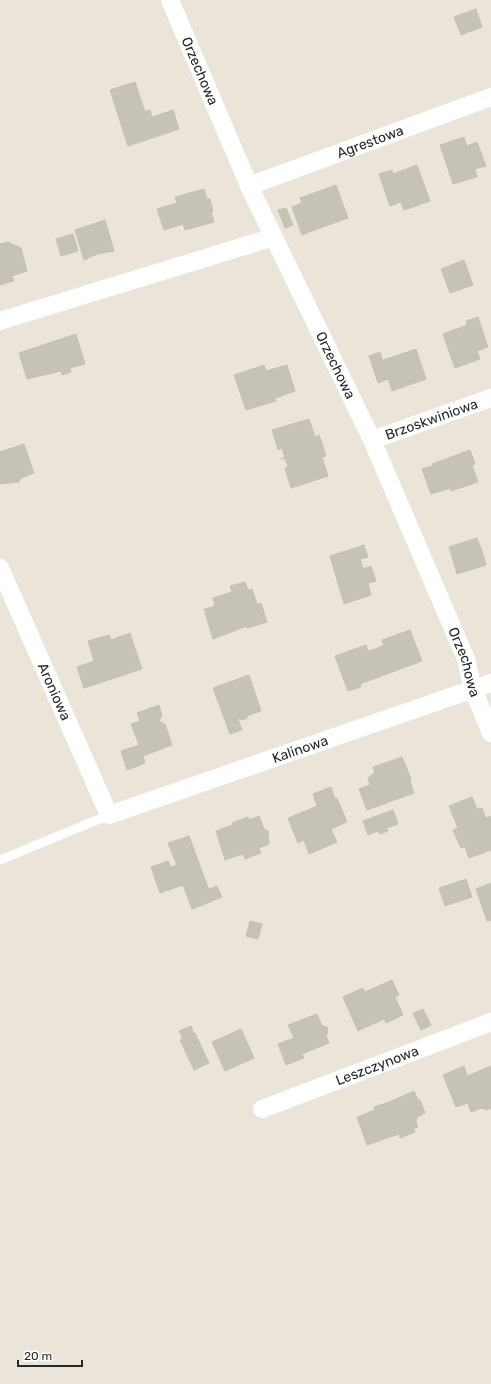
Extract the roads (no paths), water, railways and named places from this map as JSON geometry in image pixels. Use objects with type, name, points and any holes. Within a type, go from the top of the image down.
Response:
[{"type":"street","name":"Orzechowa","points":[[170,0],[249,186],[372,440],[466,659],[473,689],[491,733]]},
{"type":"street","name":"Agrestowa","points":[[249,186],[491,97]]},
{"type":"street","points":[[0,321],[274,237]]},
{"type":"street","name":"Brzoskwiniowa","points":[[372,440],[491,398]]},
{"type":"street","name":"Aroniowa","points":[[0,568],[109,815]]},
{"type":"street","name":"Kalinowa","points":[[109,815],[491,683]]},
{"type":"street","name":"Leszczynowa","points":[[262,1109],[491,1022]]},
{"type":"lane","points":[[0,860],[109,815]]}]
